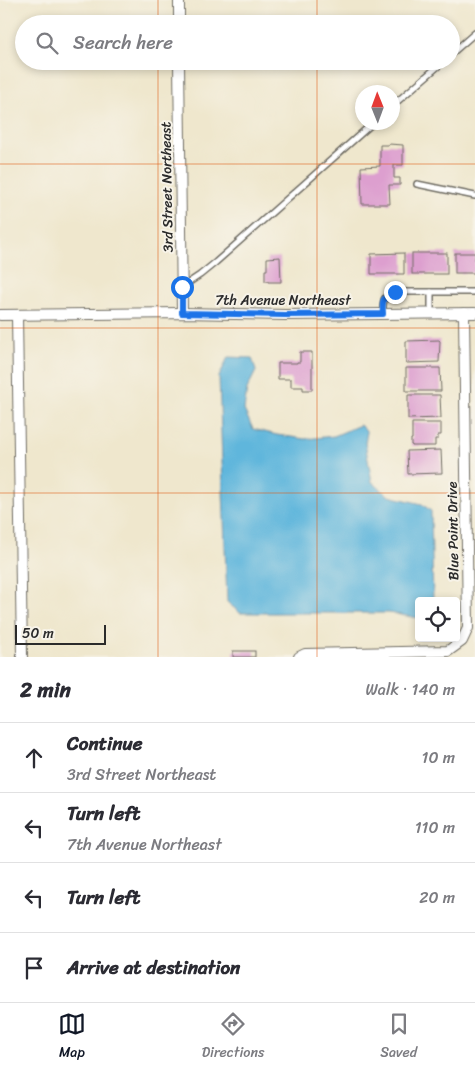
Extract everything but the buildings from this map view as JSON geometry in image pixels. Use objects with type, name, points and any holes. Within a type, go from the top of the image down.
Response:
[{"type":"street","points":[[179,0],[179,15]]},
{"type":"street","name":"3rd Street Northeast","points":[[179,70],[182,313]]},
{"type":"street","name":"7th Avenue Northeast","points":[[0,315],[470,313]]},
{"type":"street","name":"Blue Point Drive","points":[[299,657],[305,654],[448,651],[462,641],[468,628],[470,313]]},
{"type":"street","points":[[17,315],[22,657]]},
{"type":"lane","points":[[460,46],[475,33]]},
{"type":"lane","points":[[400,99],[434,70]]},
{"type":"lane","points":[[182,287],[216,262],[365,130]]},
{"type":"lane","points":[[417,184],[475,196]]},
{"type":"lane","points":[[383,314],[382,301],[387,295],[395,292],[475,292]]},
{"type":"lane","points":[[430,292],[431,314]]},
{"type":"water","points":[[228,357],[252,358],[256,371],[247,389],[244,410],[253,429],[305,439],[334,436],[360,425],[367,432],[365,443],[372,482],[389,496],[422,504],[431,511],[433,597],[415,597],[415,617],[389,613],[240,613],[227,602],[219,377]]},
{"type":"route","points":[[182,287],[182,313],[383,314],[382,301],[387,295],[395,292]]}]
